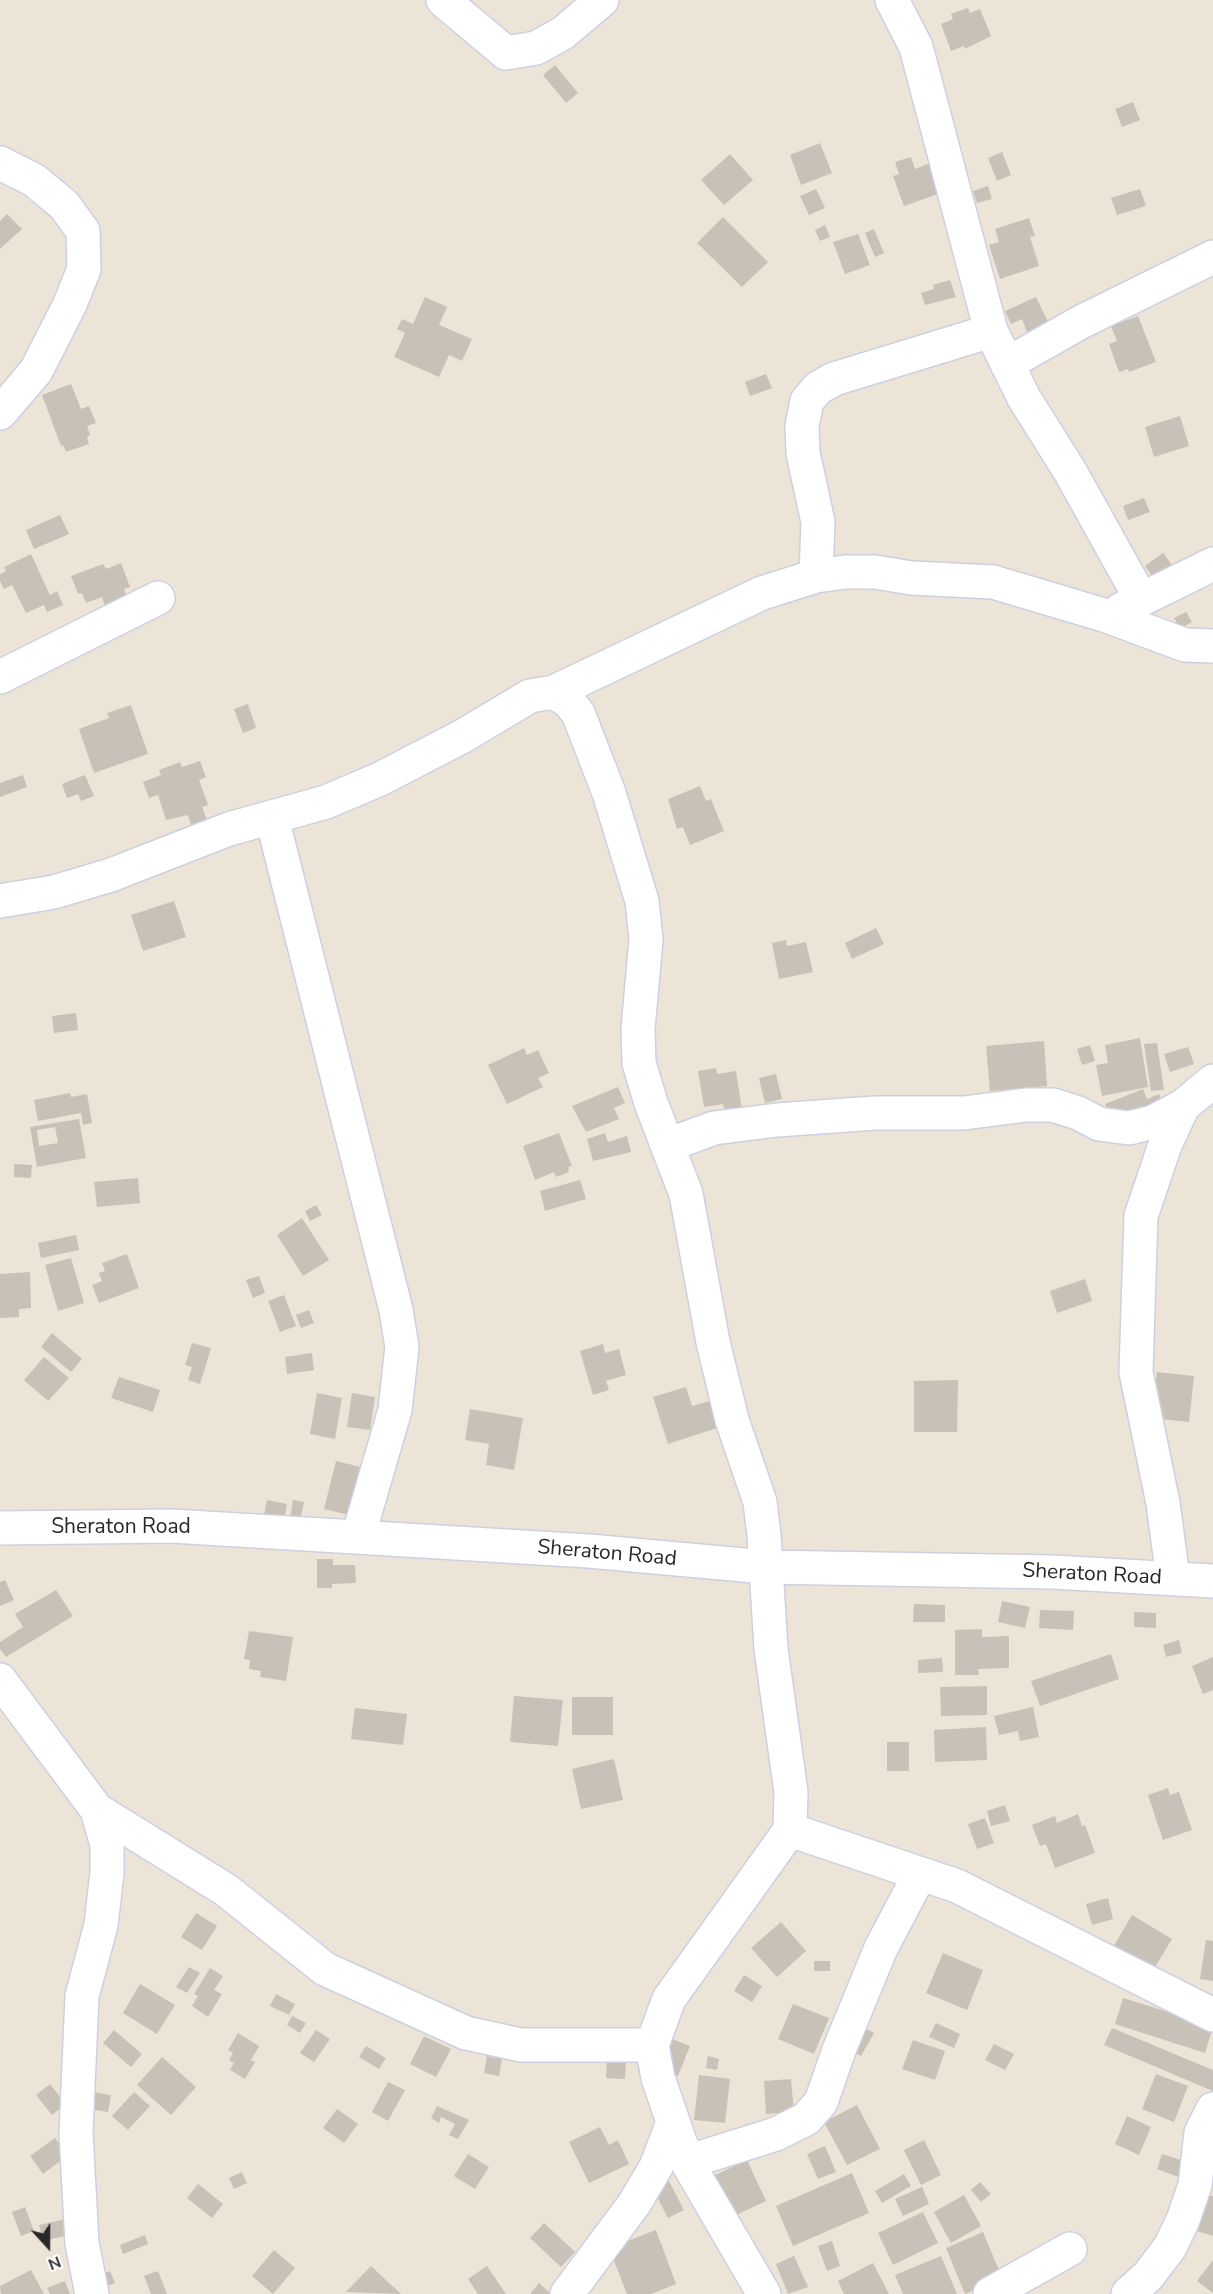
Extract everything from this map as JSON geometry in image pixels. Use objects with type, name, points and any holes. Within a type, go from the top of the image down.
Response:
[{"type":"street","points":[[443,0],[506,52],[536,48],[563,33],[602,0]]},
{"type":"street","points":[[892,0],[916,47],[991,331],[1007,364],[1141,600]]},
{"type":"street","points":[[0,163],[34,180],[64,205],[83,231],[84,269],[70,304],[36,371],[0,413]]},
{"type":"street","points":[[1007,364],[1081,322],[1213,257]]},
{"type":"street","points":[[816,576],[818,522],[803,453],[802,426],[807,401],[818,388],[834,379],[991,331]]},
{"type":"street","points":[[1107,616],[1213,564]]},
{"type":"street","points":[[0,902],[54,892],[111,875],[229,829],[326,802],[380,779],[463,736],[530,696],[554,692],[721,611],[762,593],[816,576],[875,572],[912,578],[993,582],[1107,616],[1185,645],[1213,646]]},
{"type":"street","points":[[0,677],[158,598]]},
{"type":"street","points":[[554,692],[568,701],[578,713],[609,793],[642,901],[646,939],[638,1029],[639,1063],[651,1103],[686,1194],[713,1342],[732,1420],[760,1502],[771,1649],[791,1792],[790,1830],[669,1999],[652,2045],[658,2078],[687,2162],[764,2294]]},
{"type":"street","points":[[272,818],[396,1310],[402,1347],[395,1410],[358,1537]]},
{"type":"street","points":[[668,1144],[714,1128],[777,1120],[875,1113],[964,1113],[1026,1105],[1053,1105],[1078,1113],[1099,1124],[1129,1128],[1153,1122],[1183,1106],[1213,1081]]},
{"type":"street","points":[[1173,1578],[1163,1503],[1136,1372],[1141,1216],[1165,1145],[1183,1106]]},
{"type":"street","name":"Sheraton Road","points":[[0,1528],[172,1526],[589,1551],[766,1567],[1053,1572],[1213,1581]]},
{"type":"street","points":[[0,1680],[97,1810],[107,1845],[107,1873],[101,1925],[82,1996],[76,2133],[82,2243],[92,2294]]},
{"type":"street","points":[[97,1810],[226,1890],[325,1969],[466,2032],[521,2045],[652,2045]]},
{"type":"street","points":[[790,1830],[860,1851],[957,1886],[1213,2015]]},
{"type":"street","points":[[687,2162],[776,2134],[806,2119],[821,2102],[838,2049],[881,1948],[920,1874]]},
{"type":"street","points":[[1128,2294],[1148,2276],[1170,2247],[1183,2220],[1195,2185],[1201,2133],[1213,2109]]},
{"type":"street","points":[[567,2294],[634,2204],[656,2167],[673,2122]]},
{"type":"street","points":[[990,2294],[1070,2249]]},
{"type":"building","points":[[968,8],[970,13],[980,9],[991,36],[965,49],[964,46],[951,51],[941,24],[953,19],[951,14]]},
{"type":"building","points":[[555,65],[578,93],[566,103],[543,75]]},
{"type":"building","points":[[1133,102],[1140,120],[1122,127],[1115,109]]},
{"type":"building","points":[[820,143],[832,173],[801,185],[790,155]]},
{"type":"building","points":[[1002,152],[1011,175],[997,181],[988,158]]},
{"type":"building","points":[[730,154],[753,180],[724,205],[701,180]]},
{"type":"building","points":[[911,157],[915,169],[930,163],[941,193],[904,206],[893,176],[899,174],[895,162]]},
{"type":"building","points":[[988,186],[992,199],[977,203],[973,191]]},
{"type":"building","points":[[816,189],[825,208],[809,215],[800,196]]},
{"type":"building","points":[[1140,189],[1146,206],[1117,215],[1111,198]]},
{"type":"building","points":[[7,214],[22,229],[0,249],[0,221]]},
{"type":"building","points":[[723,217],[768,262],[742,287],[697,243]]},
{"type":"building","points":[[1029,218],[1035,236],[1030,237],[1039,266],[1000,279],[989,245],[999,242],[995,229]]},
{"type":"building","points":[[825,225],[830,237],[820,241],[815,230]]},
{"type":"building","points":[[874,229],[884,253],[875,257],[865,233]]},
{"type":"building","points":[[858,234],[870,265],[845,274],[833,242]]},
{"type":"building","points":[[950,280],[956,297],[925,305],[921,293],[934,289],[933,285]]},
{"type":"building","points":[[425,297],[447,307],[439,325],[472,339],[462,361],[449,355],[439,377],[394,357],[405,333],[397,329],[402,319],[413,324]]},
{"type":"building","points":[[1036,297],[1048,322],[1027,332],[1022,319],[1011,324],[1005,311]]},
{"type":"building","points":[[1138,316],[1156,362],[1129,372],[1128,369],[1119,372],[1109,344],[1117,341],[1111,326]]},
{"type":"building","points":[[766,374],[772,388],[750,396],[745,382]]},
{"type":"building","points":[[71,384],[81,409],[89,406],[96,423],[87,426],[90,435],[87,437],[89,444],[66,452],[63,445],[61,446],[42,395]]},
{"type":"building","points":[[1180,416],[1189,446],[1154,457],[1145,427]]},
{"type":"building","points":[[1144,498],[1150,512],[1128,520],[1123,506]]},
{"type":"building","points":[[60,515],[69,534],[34,549],[26,530]]},
{"type":"building","points":[[1163,553],[1172,565],[1154,579],[1145,566]]},
{"type":"building","points":[[31,554],[50,595],[57,591],[63,605],[47,612],[44,605],[26,613],[12,585],[4,589],[0,581],[0,574],[6,571],[4,567]]},
{"type":"building","points":[[121,563],[130,587],[124,589],[128,600],[106,609],[102,597],[86,603],[82,593],[78,594],[71,576],[103,564],[106,569]]},
{"type":"building","points":[[1186,612],[1192,622],[1180,629],[1174,618]]},
{"type":"building","points":[[248,704],[256,728],[243,733],[234,709]]},
{"type":"building","points":[[131,705],[148,754],[94,773],[79,729],[109,718],[107,713]]},
{"type":"building","points":[[200,761],[206,777],[199,780],[208,805],[202,807],[207,820],[191,825],[188,815],[166,820],[158,795],[149,798],[143,782],[161,775],[159,770],[180,762],[182,767]]},
{"type":"building","points":[[23,775],[27,787],[0,797],[0,783]]},
{"type":"building","points":[[85,775],[94,796],[81,801],[78,794],[67,798],[62,784]]},
{"type":"building","points":[[700,786],[706,801],[711,799],[724,831],[690,845],[683,827],[677,829],[668,799]]},
{"type":"building","points":[[174,901],[186,937],[143,951],[131,915]]},
{"type":"building","points":[[876,928],[884,944],[852,959],[845,943]]},
{"type":"building","points":[[786,940],[787,946],[806,942],[813,972],[779,979],[772,943]]},
{"type":"building","points":[[76,1013],[78,1030],[54,1033],[52,1016]]},
{"type":"building","points":[[1140,1038],[1148,1087],[1102,1096],[1096,1065],[1108,1063],[1105,1045]]},
{"type":"building","points":[[1044,1041],[1047,1086],[990,1091],[986,1046]]},
{"type":"building","points":[[1157,1043],[1164,1090],[1151,1091],[1144,1044]]},
{"type":"building","points":[[1090,1045],[1095,1061],[1082,1065],[1077,1049]]},
{"type":"building","points":[[1188,1047],[1194,1064],[1170,1072],[1164,1054]]},
{"type":"building","points":[[524,1048],[527,1055],[538,1050],[549,1073],[538,1078],[543,1087],[507,1104],[488,1065]]},
{"type":"building","points":[[716,1068],[717,1074],[736,1071],[742,1110],[725,1113],[723,1104],[704,1107],[698,1071]]},
{"type":"building","points":[[776,1074],[782,1099],[765,1103],[759,1078]]},
{"type":"building","points":[[618,1087],[625,1103],[614,1108],[619,1119],[586,1132],[572,1106]]},
{"type":"building","points":[[1143,1089],[1147,1099],[1159,1094],[1164,1108],[1109,1114],[1105,1104]]},
{"type":"building","points":[[70,1093],[71,1097],[87,1094],[92,1123],[83,1125],[81,1113],[38,1121],[34,1100]]},
{"type":"building","points":[[79,1119],[86,1158],[37,1167],[30,1127]],"holes":[[[55,1127],[58,1143],[39,1146],[37,1130]]]},
{"type":"building","points":[[559,1133],[572,1166],[568,1167],[569,1172],[556,1177],[554,1172],[535,1180],[523,1146]]},
{"type":"building","points":[[605,1133],[608,1142],[627,1136],[631,1152],[593,1161],[587,1139]]},
{"type":"building","points":[[14,1164],[32,1165],[31,1178],[14,1177]]},
{"type":"building","points":[[138,1178],[140,1203],[97,1207],[94,1182]]},
{"type":"building","points":[[580,1180],[586,1199],[545,1211],[540,1191]]},
{"type":"building","points":[[316,1205],[322,1215],[310,1221],[305,1211]]},
{"type":"building","points":[[302,1218],[329,1260],[303,1276],[277,1235]]},
{"type":"building","points":[[76,1235],[79,1250],[41,1258],[38,1243]]},
{"type":"building","points":[[127,1254],[139,1288],[99,1303],[92,1285],[102,1281],[99,1273],[105,1271],[102,1263]]},
{"type":"building","points":[[71,1258],[84,1303],[58,1311],[45,1265]]},
{"type":"building","points":[[30,1272],[31,1308],[19,1309],[19,1317],[0,1318],[0,1274]]},
{"type":"building","points":[[259,1276],[265,1293],[253,1298],[246,1280]]},
{"type":"building","points":[[1085,1279],[1092,1301],[1057,1313],[1050,1291]]},
{"type":"building","points":[[284,1295],[296,1326],[280,1332],[268,1301]]},
{"type":"building","points":[[309,1310],[314,1323],[301,1328],[296,1315]]},
{"type":"building","points":[[52,1333],[82,1359],[71,1372],[41,1347]]},
{"type":"building","points":[[192,1343],[211,1348],[200,1384],[188,1380],[192,1367],[185,1365]]},
{"type":"building","points":[[603,1344],[605,1353],[619,1349],[626,1375],[606,1381],[609,1390],[593,1395],[580,1351]]},
{"type":"building","points":[[312,1353],[314,1370],[287,1374],[285,1357]]},
{"type":"building","points":[[44,1357],[69,1378],[48,1401],[24,1380]]},
{"type":"building","points":[[1157,1372],[1194,1376],[1189,1422],[1151,1418]]},
{"type":"building","points":[[119,1377],[160,1390],[153,1412],[111,1398]]},
{"type":"building","points":[[958,1380],[957,1432],[914,1432],[914,1381]]},
{"type":"building","points":[[686,1387],[692,1406],[709,1401],[717,1428],[668,1444],[653,1397]]},
{"type":"building","points":[[317,1393],[342,1398],[335,1439],[310,1434]]},
{"type":"building","points":[[352,1393],[375,1397],[370,1430],[347,1427]]},
{"type":"building","points":[[470,1409],[523,1418],[514,1470],[486,1465],[489,1444],[465,1440]]},
{"type":"building","points":[[336,1461],[369,1469],[358,1517],[324,1509]]},
{"type":"building","points":[[267,1500],[287,1504],[284,1520],[264,1516]]},
{"type":"building","points":[[293,1500],[304,1502],[300,1521],[290,1519]]},
{"type":"building","points":[[317,1559],[333,1559],[333,1565],[355,1565],[356,1583],[332,1584],[332,1588],[317,1588]]},
{"type":"building","points":[[5,1580],[14,1600],[0,1606],[0,1582]]},
{"type":"building","points":[[56,1590],[73,1616],[6,1657],[0,1649],[0,1642],[23,1627],[15,1614]]},
{"type":"building","points":[[1002,1601],[1030,1607],[1025,1628],[998,1622]]},
{"type":"building","points":[[914,1604],[945,1605],[945,1622],[913,1622]]},
{"type":"building","points":[[1040,1610],[1074,1611],[1073,1630],[1039,1628]]},
{"type":"building","points":[[1134,1612],[1156,1613],[1156,1628],[1134,1627]]},
{"type":"building","points":[[982,1629],[982,1637],[1009,1636],[1009,1668],[978,1669],[979,1675],[955,1675],[955,1630]]},
{"type":"building","points":[[249,1631],[293,1637],[286,1681],[260,1677],[261,1671],[249,1669],[250,1660],[244,1659]]},
{"type":"building","points":[[1179,1640],[1182,1653],[1166,1657],[1163,1645]]},
{"type":"building","points":[[1111,1654],[1119,1679],[1040,1706],[1031,1681]]},
{"type":"building","points":[[1213,1657],[1213,1690],[1203,1694],[1192,1666]]},
{"type":"building","points":[[942,1658],[943,1672],[918,1673],[918,1660]]},
{"type":"building","points":[[987,1686],[987,1715],[941,1716],[940,1687]]},
{"type":"building","points":[[514,1696],[563,1700],[558,1746],[510,1742]]},
{"type":"building","points":[[572,1697],[613,1697],[613,1735],[572,1735]]},
{"type":"building","points":[[1033,1707],[1039,1737],[1020,1741],[1018,1731],[999,1735],[994,1716]]},
{"type":"building","points":[[355,1708],[407,1714],[403,1745],[351,1739]]},
{"type":"building","points":[[986,1727],[987,1760],[935,1762],[934,1730]]},
{"type":"building","points":[[887,1742],[909,1742],[909,1771],[887,1771]]},
{"type":"building","points":[[614,1759],[623,1800],[581,1809],[572,1769]]},
{"type":"building","points":[[1168,1788],[1170,1795],[1179,1792],[1192,1830],[1163,1840],[1148,1795]]},
{"type":"building","points":[[1005,1805],[1010,1821],[991,1826],[987,1811]]},
{"type":"building","points":[[1078,1814],[1082,1826],[1085,1825],[1095,1853],[1055,1868],[1046,1844],[1040,1846],[1032,1825],[1055,1816],[1057,1823]]},
{"type":"building","points":[[985,1818],[994,1843],[977,1849],[968,1824]]},
{"type":"building","points":[[1108,1898],[1113,1919],[1092,1925],[1086,1904]]},
{"type":"building","points":[[196,1913],[217,1926],[202,1950],[181,1937]]},
{"type":"building","points":[[1132,1915],[1172,1939],[1152,1972],[1112,1949]]},
{"type":"building","points":[[781,1922],[806,1951],[777,1977],[751,1948]]},
{"type":"building","points":[[1206,1940],[1213,1941],[1213,1981],[1200,1979]]},
{"type":"building","points":[[943,1953],[983,1970],[967,2010],[926,1993]]},
{"type":"building","points":[[814,1961],[830,1961],[830,1971],[814,1971]]},
{"type":"building","points":[[189,1967],[200,1973],[187,1993],[176,1987]]},
{"type":"building","points":[[210,1968],[223,1976],[214,1990],[222,1994],[208,2017],[192,2006],[198,1996],[194,1994]]},
{"type":"building","points":[[744,1975],[762,1986],[752,2002],[734,1991]]},
{"type":"building","points":[[140,1984],[175,2005],[157,2034],[123,2013]]},
{"type":"building","points":[[276,1994],[295,2004],[289,2015],[270,2006]]},
{"type":"building","points":[[1123,1998],[1213,2026],[1205,2053],[1115,2024]]},
{"type":"building","points":[[793,2004],[829,2018],[814,2054],[778,2039]]},
{"type":"building","points":[[292,2016],[306,2023],[300,2033],[287,2025]]},
{"type":"building","points":[[936,2023],[960,2034],[954,2048],[929,2037]]},
{"type":"building","points":[[857,2024],[874,2033],[861,2056],[844,2047]]},
{"type":"building","points":[[1112,2028],[1213,2070],[1213,2091],[1104,2045]]},
{"type":"building","points":[[114,2030],[142,2054],[131,2067],[103,2043]]},
{"type":"building","points":[[316,2030],[330,2039],[314,2062],[300,2053]]},
{"type":"building","points":[[238,2033],[259,2046],[251,2060],[255,2062],[245,2079],[230,2070],[234,2063],[229,2060],[233,2053],[228,2050]]},
{"type":"building","points":[[424,2036],[451,2049],[436,2077],[410,2064]]},
{"type":"building","points":[[672,2039],[690,2046],[678,2076],[660,2069]]},
{"type":"building","points":[[913,2040],[945,2051],[935,2080],[902,2069]]},
{"type":"building","points":[[994,2044],[1014,2054],[1005,2070],[985,2060]]},
{"type":"building","points":[[366,2046],[386,2058],[379,2069],[359,2057]]},
{"type":"building","points":[[487,2056],[502,2059],[499,2076],[484,2073]]},
{"type":"building","points":[[708,2056],[719,2059],[717,2070],[706,2068]]},
{"type":"building","points":[[162,2057],[196,2087],[171,2115],[137,2085]]},
{"type":"building","points":[[607,2058],[626,2058],[625,2079],[606,2078]]},
{"type":"building","points":[[1156,2074],[1188,2086],[1174,2122],[1142,2109]]},
{"type":"building","points":[[699,2075],[730,2079],[725,2123],[694,2120]]},
{"type":"building","points":[[791,2079],[794,2112],[766,2114],[764,2081]]},
{"type":"building","points":[[388,2082],[405,2090],[388,2121],[372,2112]]},
{"type":"building","points":[[50,2084],[66,2104],[52,2115],[36,2095]]},
{"type":"building","points":[[87,2091],[111,2095],[108,2112],[84,2108]]},
{"type":"building","points":[[134,2092],[150,2106],[128,2130],[112,2116]]},
{"type":"building","points":[[857,2105],[880,2149],[847,2165],[824,2122]]},
{"type":"building","points":[[437,2106],[469,2120],[458,2139],[449,2135],[455,2124],[441,2117],[439,2123],[431,2118]]},
{"type":"building","points":[[337,2109],[358,2124],[344,2143],[323,2128]]},
{"type":"building","points":[[1127,2116],[1151,2127],[1139,2155],[1115,2144]]},
{"type":"building","points":[[600,2127],[609,2145],[618,2140],[629,2164],[589,2183],[569,2142]]},
{"type":"building","points":[[55,2138],[68,2155],[43,2174],[30,2156]]},
{"type":"building","points":[[924,2140],[941,2175],[921,2185],[904,2150]]},
{"type":"building","points":[[825,2146],[836,2172],[818,2179],[807,2154]]},
{"type":"building","points":[[468,2154],[489,2167],[475,2189],[454,2176]]},
{"type":"building","points":[[1162,2154],[1184,2161],[1179,2177],[1157,2169]]},
{"type":"building","points":[[747,2160],[766,2201],[728,2219],[709,2178]]},
{"type":"building","points":[[242,2172],[247,2183],[234,2189],[229,2178]]},
{"type":"building","points":[[852,2173],[869,2213],[793,2246],[776,2206]]},
{"type":"building","points":[[904,2174],[911,2186],[882,2203],[875,2191]]},
{"type":"building","points":[[669,2181],[684,2210],[668,2218],[653,2189]]},
{"type":"building","points":[[980,2182],[991,2194],[981,2202],[971,2190]]},
{"type":"building","points":[[198,2184],[223,2204],[212,2218],[187,2198]]},
{"type":"building","points":[[922,2187],[929,2204],[903,2216],[895,2199]]},
{"type":"building","points":[[964,2195],[981,2226],[951,2243],[934,2212]]},
{"type":"building","points":[[1208,2195],[1213,2196],[1213,2236],[1197,2231]]},
{"type":"building","points":[[25,2207],[34,2231],[21,2236],[12,2212]]},
{"type":"building","points":[[923,2212],[938,2243],[893,2265],[878,2233]]},
{"type":"building","points":[[66,2219],[69,2235],[43,2241],[39,2225]]},
{"type":"building","points":[[544,2223],[575,2252],[561,2267],[530,2238]]},
{"type":"building","points":[[656,2230],[676,2284],[651,2294],[627,2294],[609,2248]]},
{"type":"building","points":[[983,2232],[1003,2280],[965,2294],[946,2248]]},
{"type":"building","points":[[145,2235],[148,2244],[123,2254],[120,2245]]},
{"type":"building","points":[[832,2241],[840,2266],[827,2271],[818,2246]]},
{"type":"building","points":[[274,2250],[295,2268],[273,2294],[252,2276]]},
{"type":"building","points":[[794,2256],[808,2287],[788,2294],[776,2264]]},
{"type":"building","points":[[941,2256],[957,2294],[903,2294],[895,2275]]},
{"type":"building","points":[[1213,2260],[1213,2293],[1197,2281]]},
{"type":"building","points":[[873,2263],[889,2294],[844,2294],[838,2281]]},
{"type":"building","points":[[371,2266],[401,2294],[346,2292]]},
{"type":"building","points":[[487,2266],[506,2294],[478,2294],[468,2279]]},
{"type":"building","points":[[31,2270],[44,2294],[1,2294],[0,2286]]},
{"type":"building","points":[[110,2271],[115,2283],[105,2287],[100,2275]]},
{"type":"building","points":[[158,2271],[167,2294],[151,2294],[144,2276]]},
{"type":"building","points":[[65,2281],[70,2294],[50,2294],[47,2288]]},
{"type":"building","points":[[539,2283],[551,2294],[530,2294]]}]
